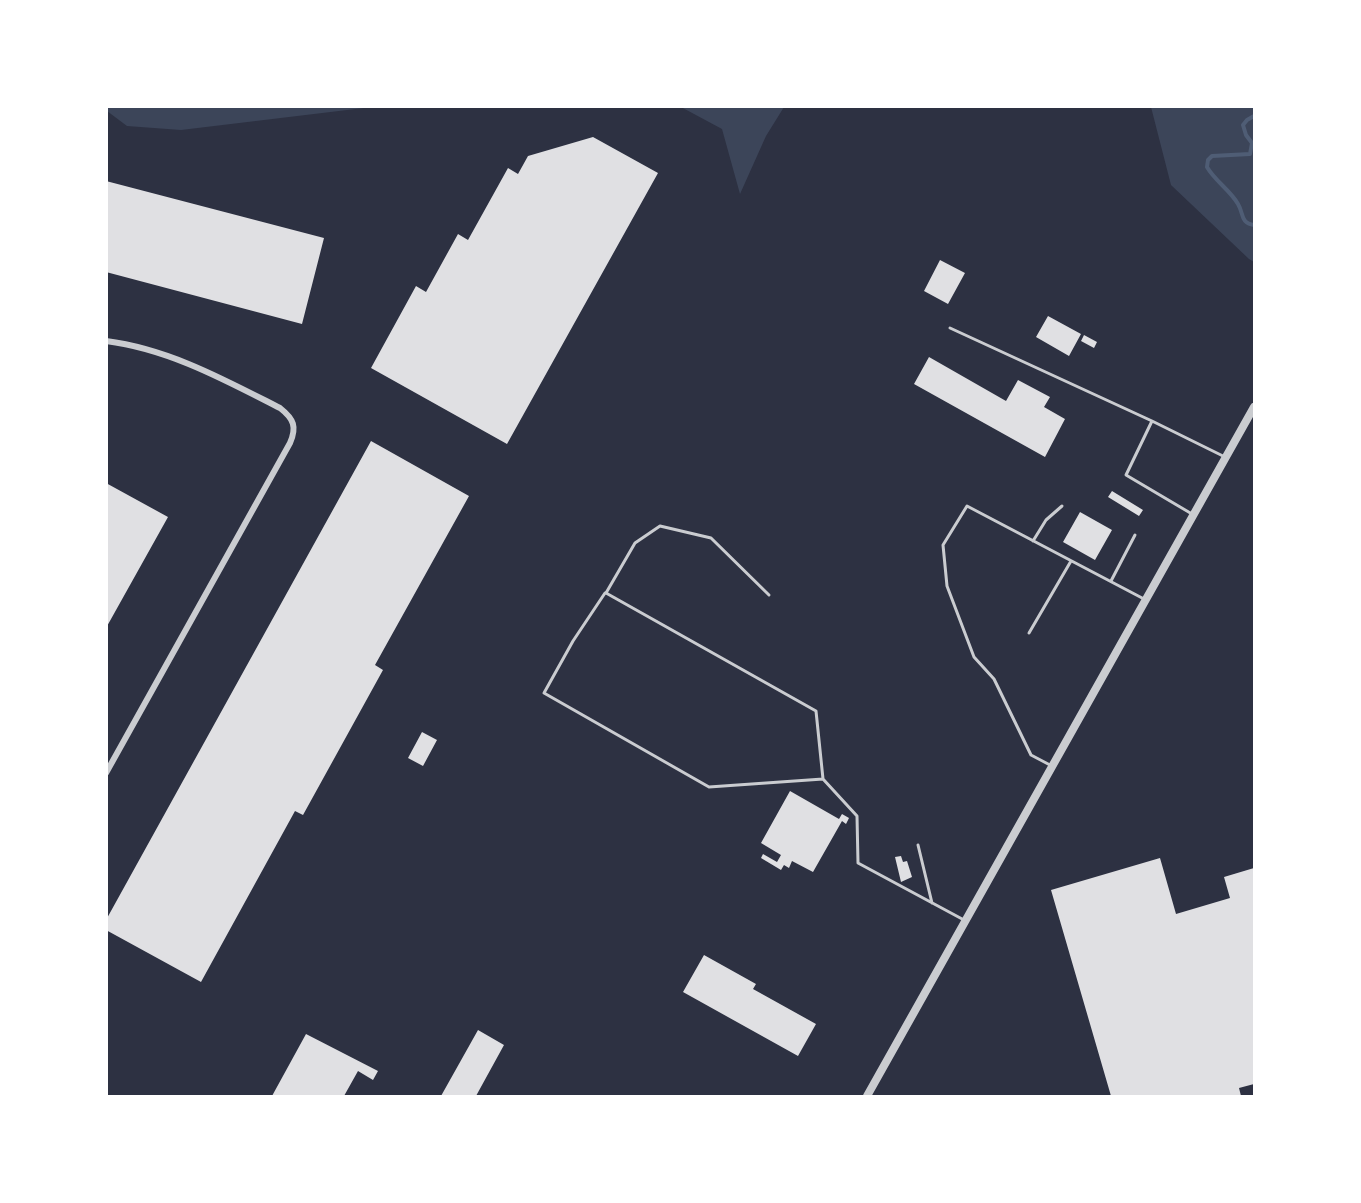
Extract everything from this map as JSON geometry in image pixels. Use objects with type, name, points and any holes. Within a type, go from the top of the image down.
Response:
[{"type":"street","points":[[106,341],[180,360],[216,375],[280,408],[290,416],[295,425],[295,433],[290,443],[106,773]]},
{"type":"street","points":[[867,1096],[1254,407]]},
{"type":"lane","points":[[950,328],[1152,421],[1226,458]]},
{"type":"lane","points":[[1152,421],[1126,475],[1194,515]]},
{"type":"lane","points":[[1052,766],[1031,755],[994,679],[974,657],[947,586],[943,545],[967,506],[1146,600]]},
{"type":"lane","points":[[1033,541],[1046,520],[1062,506]]},
{"type":"lane","points":[[769,595],[711,538],[660,526],[635,543],[606,593],[573,640],[544,693],[709,787],[823,779]]},
{"type":"lane","points":[[1111,581],[1135,535]]},
{"type":"lane","points":[[1029,633],[1071,561]]},
{"type":"lane","points":[[606,593],[816,711],[823,779],[857,816],[858,862],[965,921]]},
{"type":"lane","points":[[918,845],[932,903]]},
{"type":"shaded area","points":[[107,106],[372,107],[181,130],[127,126],[107,111]]},
{"type":"shaded area","points":[[681,107],[784,107],[766,136],[740,194],[722,129]]},
{"type":"shaded area","points":[[1151,107],[1254,107],[1254,262],[1171,185]]},
{"type":"building","points":[[593,137],[658,173],[507,444],[371,368],[416,286],[426,292],[458,234],[468,240],[508,168],[518,174],[528,156]]},
{"type":"building","points":[[106,181],[324,238],[302,324],[106,272]]},
{"type":"building","points":[[940,260],[965,273],[948,304],[924,291]]},
{"type":"building","points":[[1048,316],[1081,334],[1069,356],[1036,337]]},
{"type":"building","points":[[1084,335],[1097,342],[1094,348],[1081,341]]},
{"type":"building","points":[[929,357],[1006,401],[1018,380],[1050,397],[1044,407],[1065,419],[1045,457],[914,384]]},
{"type":"building","points":[[371,441],[469,496],[375,665],[383,670],[303,815],[295,811],[201,982],[106,930],[106,920]]},
{"type":"building","points":[[106,483],[168,517],[106,628]]},
{"type":"building","points":[[1112,491],[1143,510],[1139,516],[1108,497]]},
{"type":"building","points":[[1080,512],[1112,530],[1095,560],[1063,542]]},
{"type":"building","points":[[422,732],[437,740],[423,766],[408,758]]},
{"type":"building","points":[[790,791],[839,819],[842,814],[849,818],[846,824],[842,821],[813,872],[792,861],[789,868],[784,865],[781,870],[761,858],[763,854],[777,862],[781,855],[761,843]]},
{"type":"building","points":[[901,856],[903,862],[907,861],[912,877],[901,882],[895,857]]},
{"type":"building","points":[[1160,858],[1176,914],[1230,898],[1224,877],[1254,868],[1254,1084],[1239,1088],[1241,1096],[1111,1096],[1051,890]]},
{"type":"building","points":[[704,955],[756,984],[753,989],[816,1024],[798,1056],[683,992]]},
{"type":"building","points":[[478,1030],[504,1045],[476,1096],[441,1096]]},
{"type":"building","points":[[306,1034],[378,1071],[373,1080],[358,1071],[344,1096],[272,1096]]},
{"type":"waterway","points":[[1254,116],[1243,125],[1252,143],[1250,154],[1212,156],[1208,160],[1207,167],[1235,199],[1244,220],[1254,225]]}]
